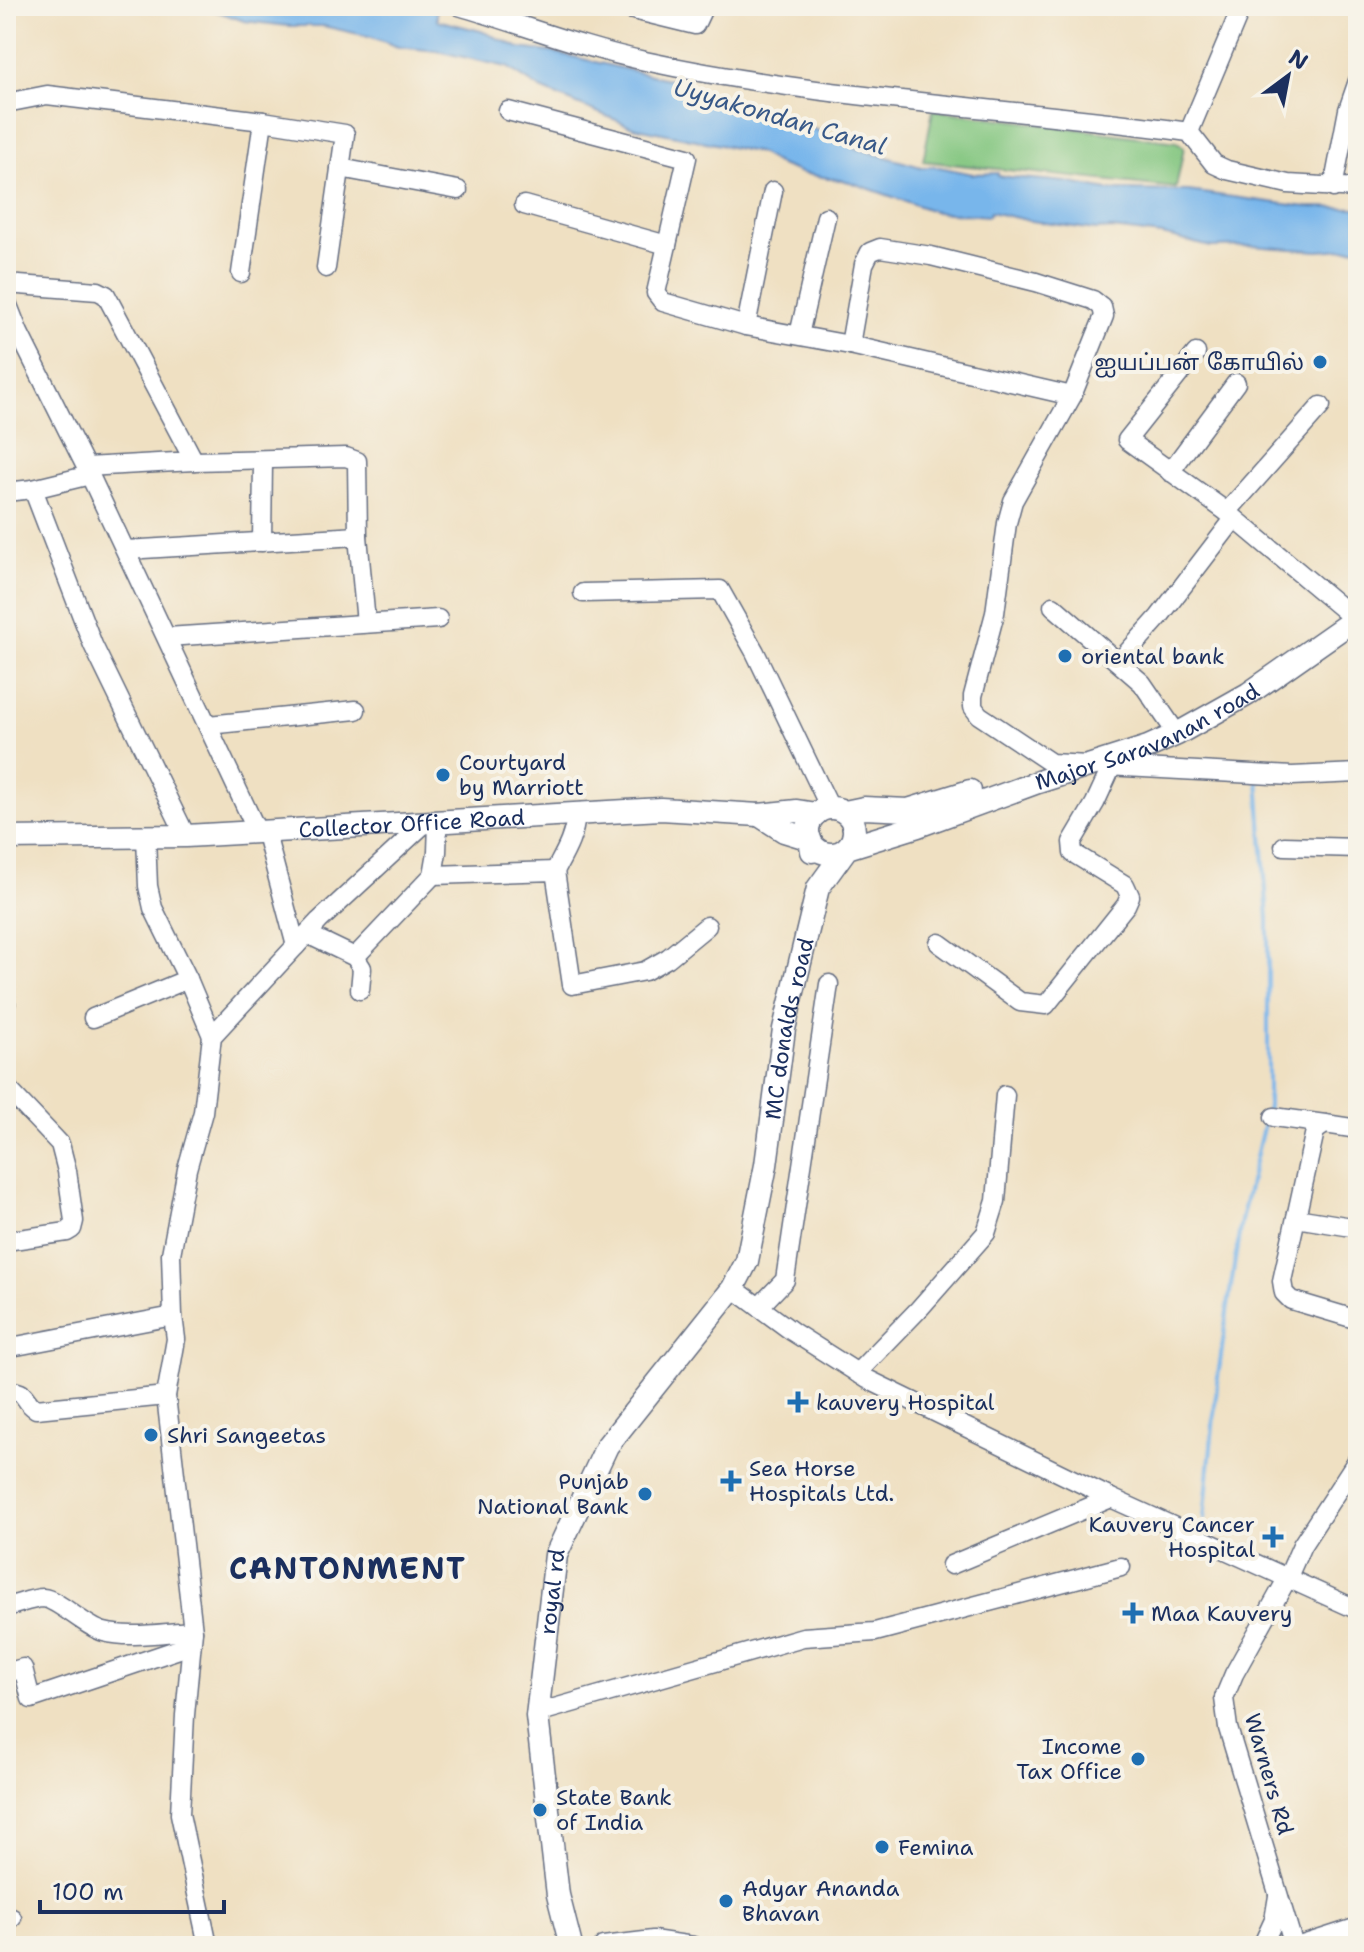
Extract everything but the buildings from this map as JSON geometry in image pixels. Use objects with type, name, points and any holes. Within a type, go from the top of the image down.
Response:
[{"type":"main road","points":[[759,815],[784,831],[810,839],[821,852],[839,853],[913,818],[1051,763],[1174,729],[1354,609]]},
{"type":"main road","name":"Major Saravanan road","points":[[913,818],[968,806],[1148,747],[1174,729]]},
{"type":"main road","name":"Collector Office Road","points":[[6,838],[186,836],[661,809],[759,815],[864,808],[913,818]]},
{"type":"main road","points":[[818,888],[808,829],[830,811],[851,818],[855,832],[847,848]]},
{"type":"main road","name":"MC donalds road","points":[[733,1288],[747,1261],[766,1165],[784,1029],[818,888],[847,848]]},
{"type":"main road","name":"royal rd","points":[[571,1946],[558,1895],[537,1713],[556,1555],[607,1446],[733,1288]]},
{"type":"street","points":[[459,6],[487,10],[596,49],[646,62],[751,80],[944,106],[1189,132],[1214,164],[1227,170],[1288,184],[1358,188]]},
{"type":"street","points":[[617,6],[695,25],[704,6]]},
{"type":"street","points":[[1189,132],[1242,6]]},
{"type":"street","points":[[1333,188],[1348,110],[1358,85]]},
{"type":"street","points":[[6,103],[47,95],[345,134],[326,268]]},
{"type":"street","points":[[508,111],[687,158],[656,293],[663,302],[746,326],[850,345],[1072,396]]},
{"type":"street","points":[[241,273],[263,121]]},
{"type":"street","points":[[340,168],[458,190]]},
{"type":"street","points":[[746,326],[773,191]]},
{"type":"street","points":[[524,205],[667,245]]},
{"type":"street","points":[[799,335],[826,217]]},
{"type":"street","points":[[850,345],[864,264],[870,252],[880,248],[931,256],[1036,282],[1093,300],[1102,307],[1104,316],[1072,396],[1013,501],[1007,523],[995,613],[973,696],[973,707],[979,715],[1051,763],[1292,776],[1358,773]]},
{"type":"street","points":[[6,284],[98,291],[106,295],[194,461]]},
{"type":"street","points":[[6,300],[19,333],[261,830],[302,940]]},
{"type":"street","points":[[1196,353],[1127,440],[1354,609]]},
{"type":"street","points":[[1170,472],[1236,383]]},
{"type":"street","points":[[1119,662],[1159,617],[1231,516],[1321,406]]},
{"type":"street","points":[[6,492],[33,489],[88,471],[194,461],[263,462],[346,457],[357,461],[358,536],[366,623]]},
{"type":"street","points":[[262,542],[263,462]]},
{"type":"street","points":[[33,489],[93,645],[186,836]]},
{"type":"street","points":[[126,550],[358,536]]},
{"type":"street","points":[[583,593],[720,590],[755,652],[830,811]]},
{"type":"street","points":[[1053,606],[1142,683],[1174,729]]},
{"type":"street","points":[[167,637],[438,619]]},
{"type":"street","points":[[208,725],[356,710]]},
{"type":"street","points":[[939,943],[1020,1002],[1046,1005],[1130,896],[1125,885],[1073,853],[1072,842],[1112,766]]},
{"type":"street","points":[[576,815],[575,832],[555,871],[572,985],[645,971],[668,958],[707,926]]},
{"type":"street","points":[[212,1036],[302,940],[431,824],[437,852],[433,875],[355,957]]},
{"type":"street","points":[[146,837],[150,897],[212,1036],[203,1112],[187,1169],[171,1254],[176,1339],[166,1396],[192,1638],[180,1814],[208,1946]]},
{"type":"street","points":[[1284,846],[1358,848]]},
{"type":"street","points":[[433,875],[555,871]]},
{"type":"street","points":[[302,940],[355,957],[362,968],[360,990]]},
{"type":"street","points":[[93,1018],[188,979]]},
{"type":"street","points":[[759,1307],[785,1280],[829,984]]},
{"type":"street","points":[[6,1087],[60,1144],[74,1221],[72,1229],[67,1232],[6,1241]]},
{"type":"street","points":[[857,1373],[986,1233],[996,1201],[1005,1095]]},
{"type":"street","points":[[1274,1117],[1358,1129]]},
{"type":"street","points":[[1325,1124],[1315,1131],[1282,1281],[1284,1293],[1291,1300],[1358,1320]]},
{"type":"street","points":[[1296,1218],[1358,1228]]},
{"type":"street","points":[[733,1288],[857,1373],[1111,1498],[1358,1610]]},
{"type":"street","points":[[6,1348],[173,1316]]},
{"type":"street","points":[[6,1392],[24,1394],[29,1405],[36,1409],[166,1396]]},
{"type":"street","name":"Warners Rd","points":[[1297,1946],[1228,1728],[1224,1698],[1302,1545],[1358,1459]]},
{"type":"street","points":[[951,1565],[1111,1498]]},
{"type":"street","points":[[537,1713],[803,1637],[875,1632],[1121,1567]]},
{"type":"street","points":[[6,1607],[43,1598],[105,1633],[192,1638]]},
{"type":"street","points":[[6,1673],[23,1668],[31,1699],[192,1638]]},
{"type":"street","points":[[1262,1946],[1274,1920],[1278,1893]]},
{"type":"street","points":[[1297,1946],[1358,1927]]},
{"type":"street","points":[[603,1946],[653,1940],[693,1946]]},
{"type":"green space","points":[[933,110],[1177,142],[1184,147],[1176,188],[923,161]]},
{"type":"water","name":"Uyyakondan Canal","points":[[190,6],[433,6],[437,7],[437,20],[481,31],[520,48],[557,53],[672,80],[696,92],[722,97],[810,127],[858,149],[921,167],[939,167],[973,174],[998,173],[998,176],[1066,182],[1108,190],[1188,191],[1307,207],[1358,208],[1358,248],[1318,251],[1252,246],[1211,247],[1162,235],[1096,230],[990,212],[989,216],[936,212],[850,182],[801,173],[759,153],[633,127],[541,89],[507,67],[437,51],[398,47],[372,37],[323,26],[244,21]]},
{"type":"waterway","points":[[1204,1519],[1217,1384],[1241,1221],[1268,1106],[1268,920],[1258,780]]},
{"type":"place","name":"ஐயப்பன் கோயில்","points":[[1320,362]]},
{"type":"place","name":"oriental bank","points":[[1065,656]]},
{"type":"place","name":"Courtyard by Marriott","points":[[443,775]]},
{"type":"place","name":"kauvery Hospital","points":[[798,1402]]},
{"type":"place","name":"Shri Sangeetas","points":[[151,1435]]},
{"type":"place","name":"Sea Horse Hospitals Ltd.","points":[[731,1481]]},
{"type":"place","name":"Punjab National Bank","points":[[645,1494]]},
{"type":"place","name":"Kauvery Cancer Hospital","points":[[1273,1537]]},
{"type":"place","name":"Maa Kauvery","points":[[1133,1613]]},
{"type":"place","name":"Income Tax Office","points":[[1138,1759]]},
{"type":"place","name":"State Bank of India","points":[[540,1810]]},
{"type":"place","name":"Femina","points":[[882,1847]]},
{"type":"place","name":"Adyar Ananda Bhavan","points":[[726,1901]]},
{"type":"district","name":"CANTONMENT","points":[[348,1568]]}]
